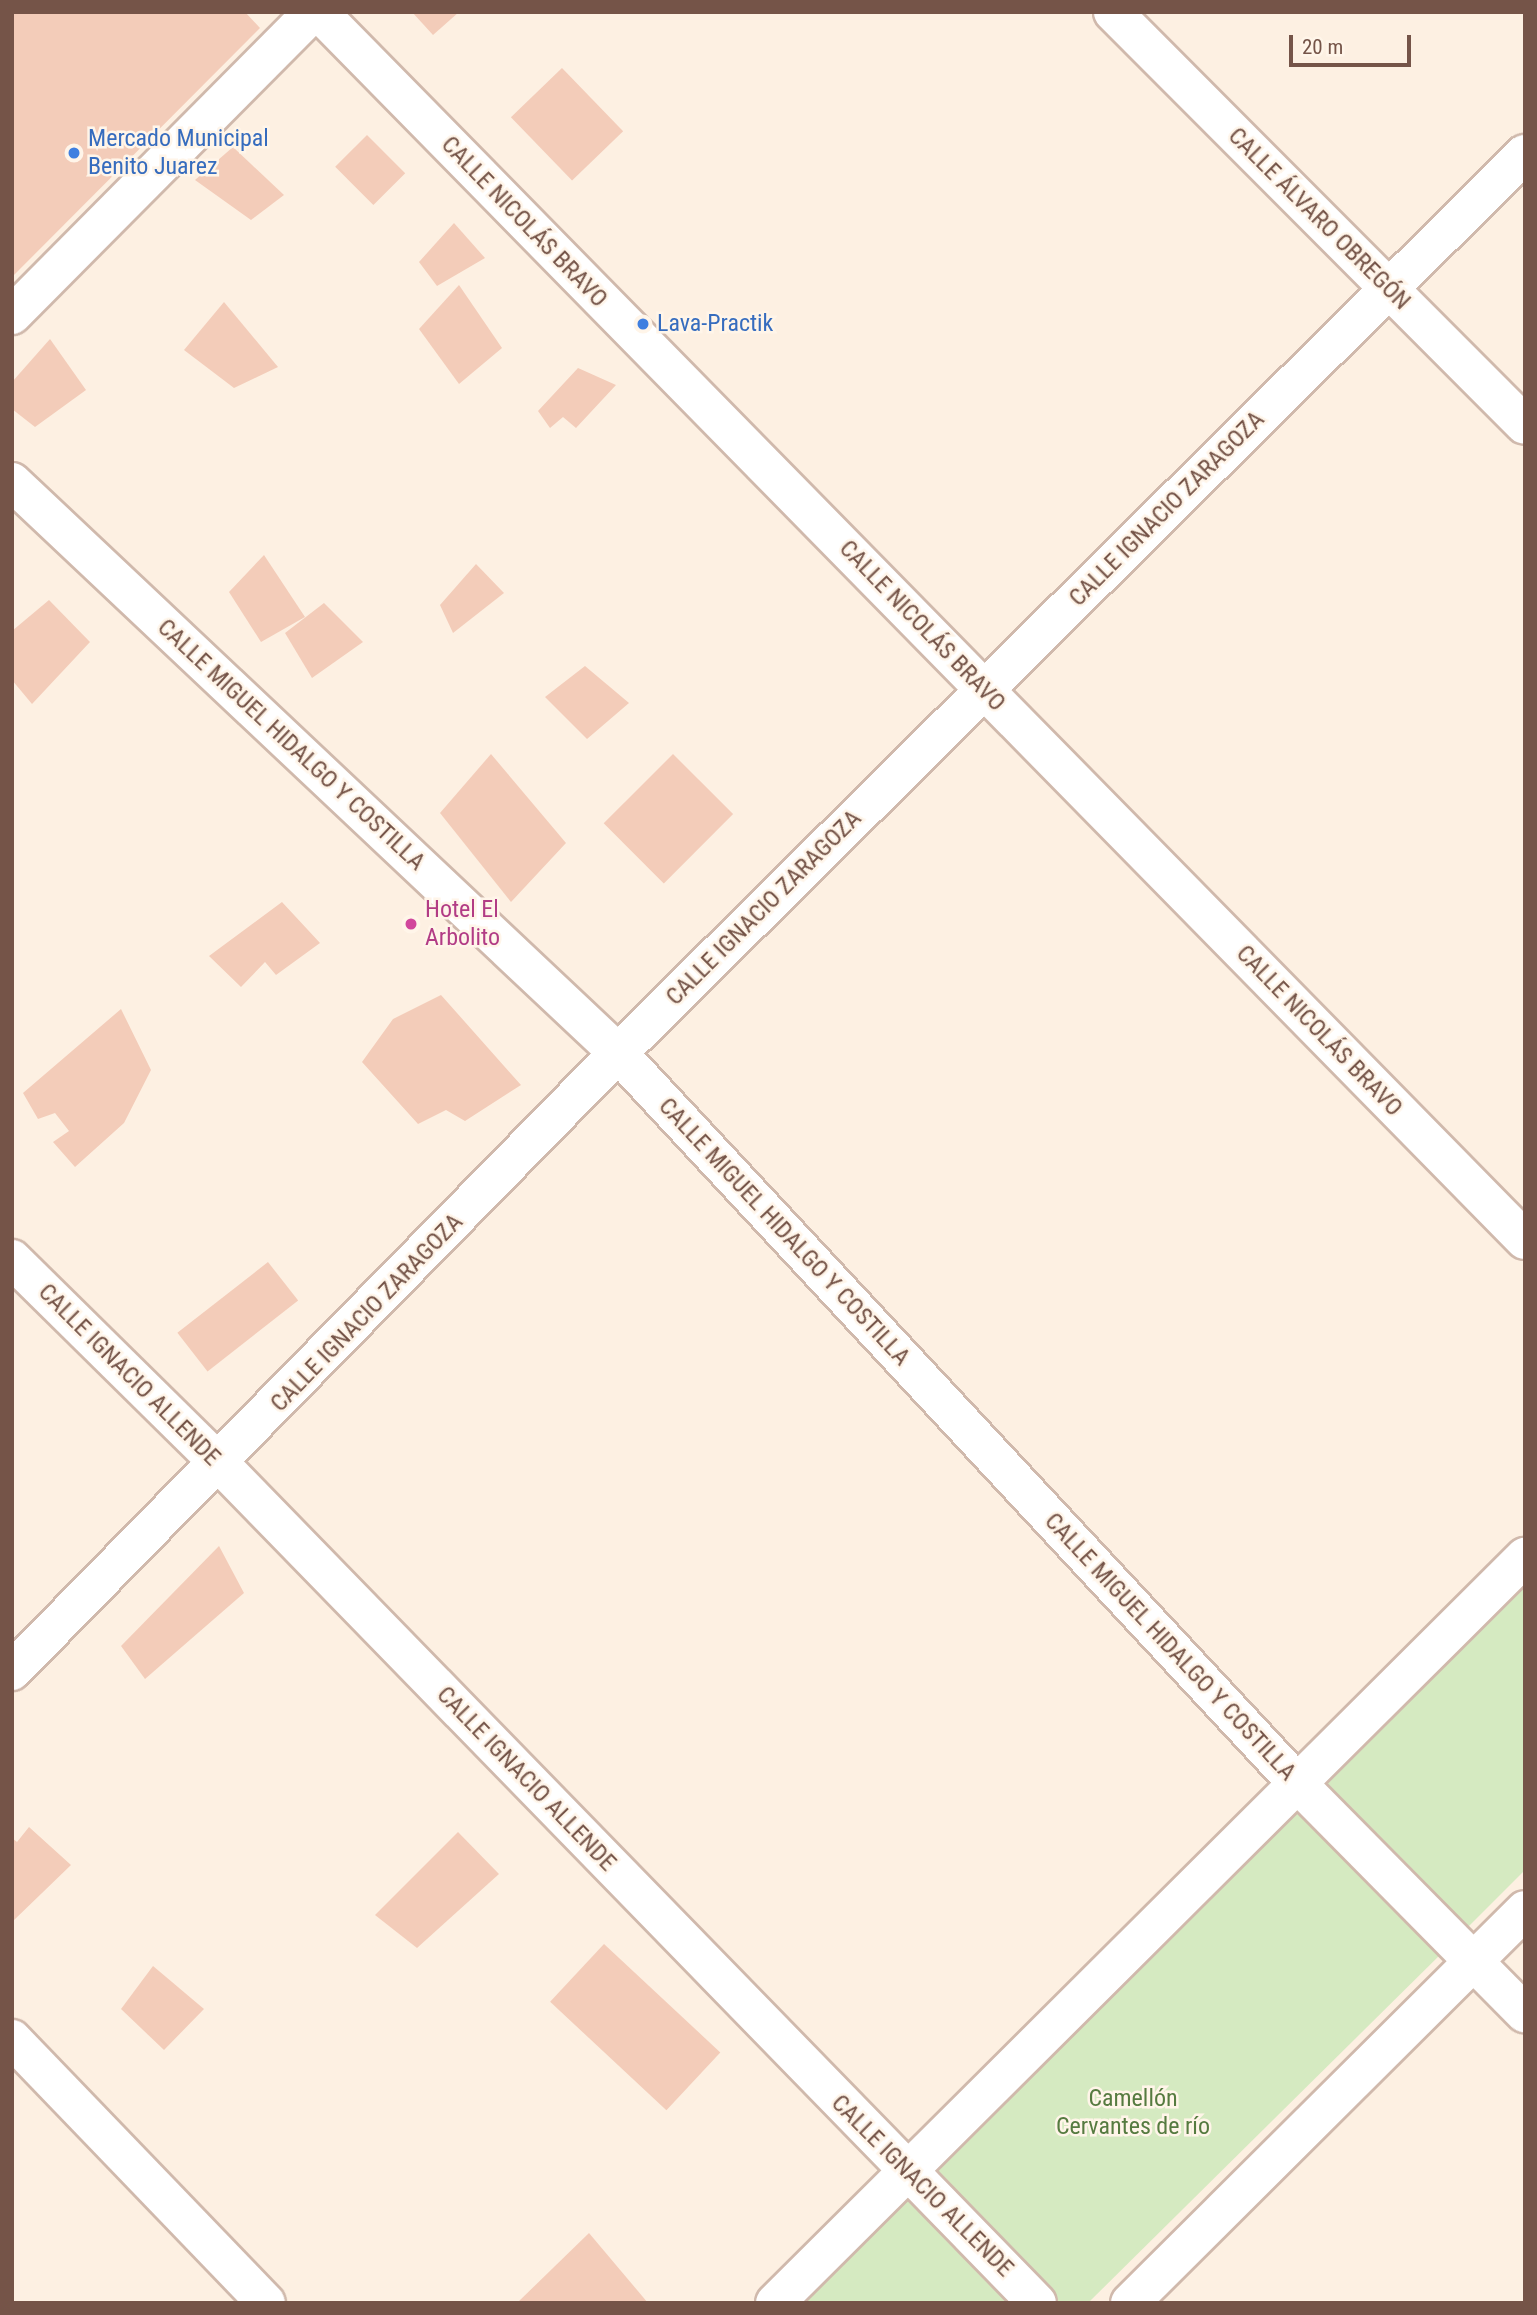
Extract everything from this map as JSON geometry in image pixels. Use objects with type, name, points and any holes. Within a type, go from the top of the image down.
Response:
[{"type":"street","points":[[12,316],[313,12]]},
{"type":"street","name":"CALLE NICOLÁS BRAVO","points":[[319,12],[1525,1240]]},
{"type":"street","name":"CALLE ÁLVARO OBREGÓN","points":[[1113,12],[1525,425]]},
{"type":"street","name":"CALLE IGNACIO ZARAGOZA","points":[[12,1671],[220,1464],[618,1053],[1525,154]]},
{"type":"street","name":"CALLE MIGUEL HIDALGO Y COSTILLA","points":[[12,482],[618,1053],[1297,1783],[1525,2013]]},
{"type":"street","name":"CALLE IGNACIO ALLENDE","points":[[12,1259],[220,1464],[1037,2303]]},
{"type":"street","points":[[775,2303],[1525,1557]]},
{"type":"street","points":[[1130,2303],[1525,1909]]},
{"type":"street","points":[[12,2039],[266,2303]]},
{"type":"green space","points":[[1525,1576],[1525,1870],[1458,1937],[1312,1789]]},
{"type":"green space","name":"Camellón Cervantes de río","points":[[1302,1800],[1447,1948],[1088,2303],[1052,2303],[925,2172]]},
{"type":"green space","points":[[912,2185],[1029,2303],[794,2303]]},
{"type":"building","name":"Mercado Municipal Benito Juarez","points":[[12,12],[245,12],[260,28],[12,277]]},
{"type":"building","points":[[412,12],[459,12],[433,35]]},
{"type":"building","points":[[562,68],[623,131],[572,181],[511,117]]},
{"type":"building","points":[[367,135],[405,173],[373,205],[335,167]]},
{"type":"building","points":[[233,147],[284,195],[251,220],[195,180]]},
{"type":"building","points":[[454,223],[485,258],[437,286],[419,262]]},
{"type":"building","points":[[459,285],[502,348],[459,384],[419,329]]},
{"type":"building","points":[[224,302],[278,367],[234,388],[184,350]]},
{"type":"building","points":[[50,339],[86,390],[35,427],[12,409],[12,382]]},
{"type":"building","points":[[578,368],[616,385],[576,428],[563,417],[550,428],[538,411]]},
{"type":"building","points":[[264,555],[305,617],[261,642],[229,592]]},
{"type":"building","points":[[476,564],[504,593],[453,633],[440,605]]},
{"type":"building","points":[[49,600],[90,642],[32,704],[12,680],[12,631]]},
{"type":"building","points":[[324,603],[363,642],[312,678],[285,633]]},
{"type":"building","points":[[585,666],[629,703],[587,739],[545,697]]},
{"type":"building","points":[[491,754],[566,843],[511,902],[440,813]]},
{"type":"building","points":[[673,754],[733,814],[664,883],[604,823]]},
{"type":"building","points":[[282,902],[320,943],[276,975],[265,962],[241,987],[209,956]]},
{"type":"building","points":[[441,995],[521,1085],[465,1121],[446,1110],[418,1124],[362,1062],[393,1019]]},
{"type":"building","points":[[121,1009],[151,1070],[124,1123],[75,1167],[53,1142],[69,1131],[55,1113],[38,1119],[23,1093]]},
{"type":"building","points":[[268,1262],[298,1301],[208,1371],[177,1333]]},
{"type":"building","points":[[219,1546],[244,1593],[145,1679],[121,1646]]},
{"type":"building","points":[[29,1827],[71,1865],[12,1922],[12,1838],[17,1842]]},
{"type":"building","points":[[458,1832],[499,1874],[417,1948],[375,1915]]},
{"type":"building","points":[[604,1944],[720,2052],[666,2110],[550,2002]]},
{"type":"building","points":[[153,1966],[204,2009],[164,2050],[121,2009]]},
{"type":"building","points":[[589,2233],[648,2303],[517,2303]]},
{"type":"place","name":"Mercado Municipal Benito Juarez","points":[[74,153]]},
{"type":"place","name":"Lava-Practik","points":[[643,324]]},
{"type":"place","name":"Hotel El Arbolito","points":[[411,924]]}]
